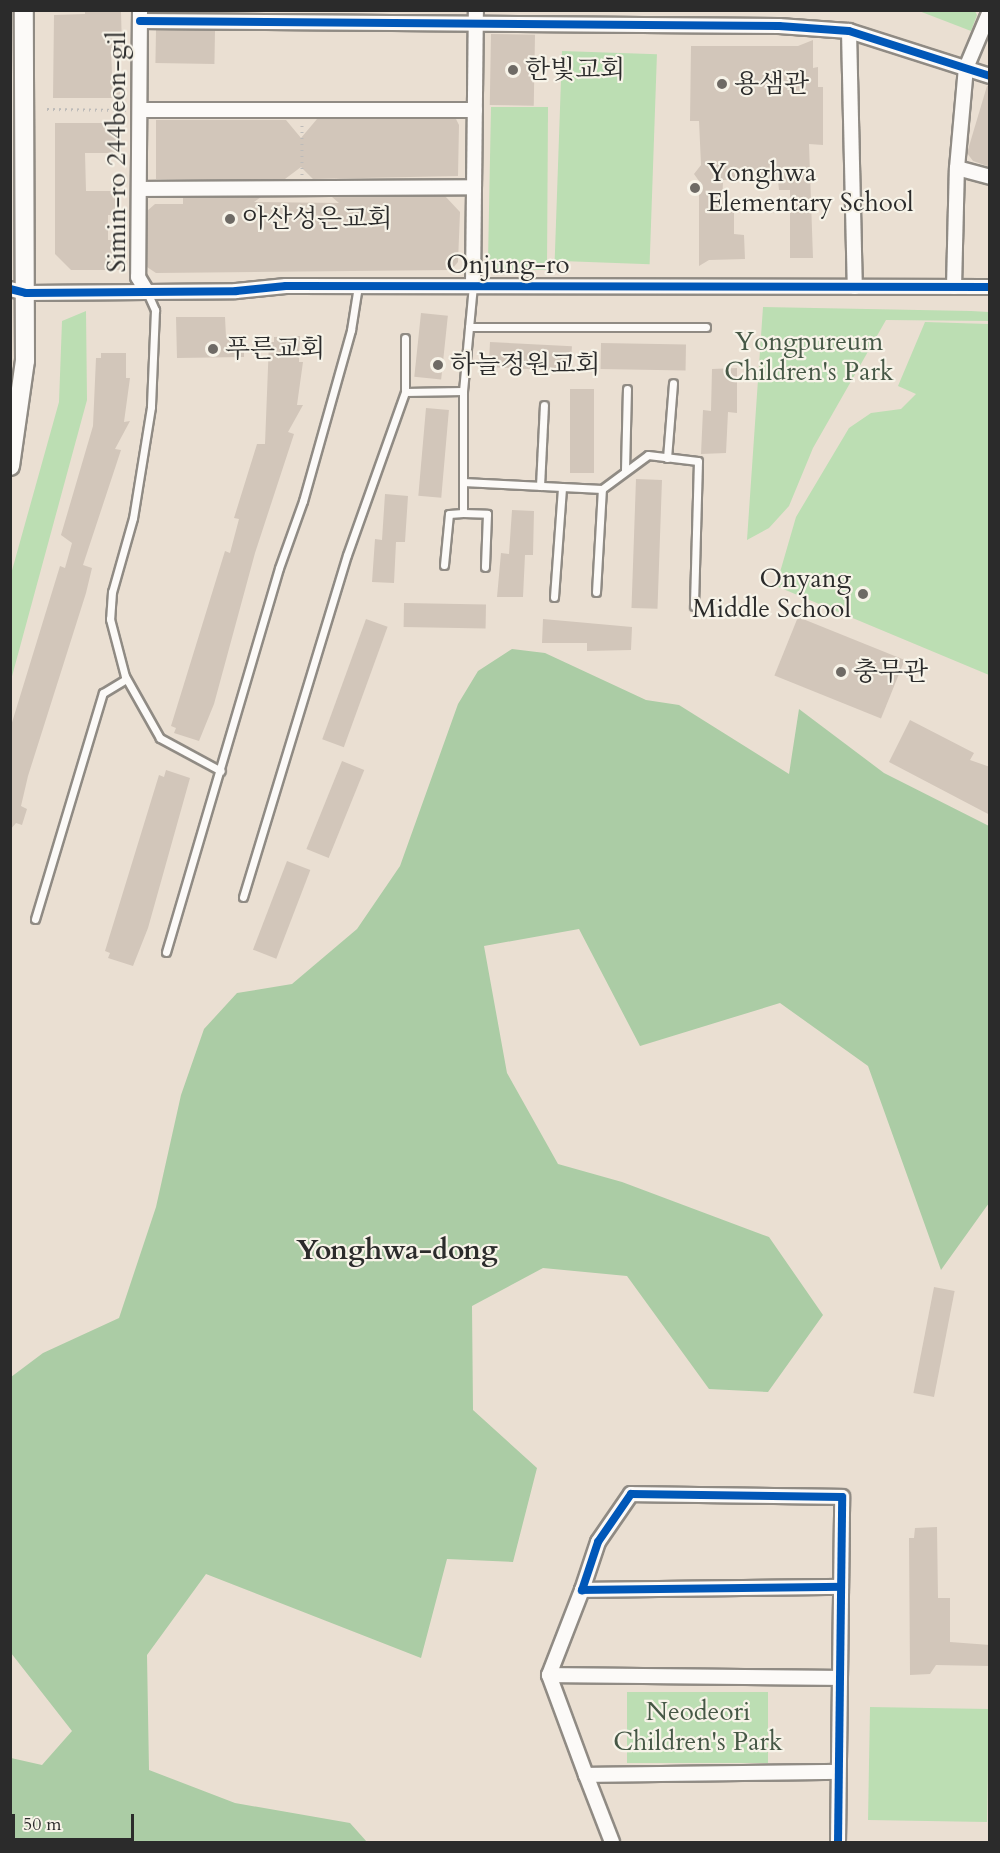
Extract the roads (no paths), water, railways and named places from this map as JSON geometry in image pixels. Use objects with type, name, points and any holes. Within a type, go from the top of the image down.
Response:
[{"type":"street","points":[[10,466],[22,397],[18,291],[24,10]]},
{"type":"street","points":[[954,287],[957,168],[966,68],[990,11]]},
{"type":"street","points":[[140,16],[476,16],[849,31],[990,76]]},
{"type":"street","name":"Simin-ro 244beon-gil","points":[[140,16],[136,110],[140,189],[138,277],[147,292]]},
{"type":"street","points":[[472,286],[476,16]]},
{"type":"street","points":[[849,31],[855,287]]},
{"type":"street","points":[[136,110],[475,110]]},
{"type":"street","points":[[957,168],[990,177]]},
{"type":"street","points":[[140,189],[474,187]]},
{"type":"street","name":"Onjung-ro","points":[[18,291],[147,292],[358,286],[990,287]]},
{"type":"street","points":[[612,1842],[549,1676],[582,1590],[597,1542],[631,1494],[842,1497],[838,1842]]},
{"type":"street","points":[[582,1590],[841,1587]]},
{"type":"street","points":[[549,1676],[839,1678]]},
{"type":"street","points":[[586,1775],[838,1773]]},
{"type":"lane","points":[[166,952],[279,568],[306,489],[351,330],[358,286]]},
{"type":"lane","points":[[463,513],[463,391],[472,286]]},
{"type":"lane","points":[[147,292],[155,310],[151,407],[133,518],[112,591],[110,619],[126,679],[160,738],[220,771]]},
{"type":"lane","points":[[470,327],[706,327]]},
{"type":"lane","points":[[243,897],[347,555],[405,392],[405,338]]},
{"type":"lane","points":[[667,458],[673,383]]},
{"type":"lane","points":[[625,470],[627,389]]},
{"type":"lane","points":[[405,392],[463,391]]},
{"type":"lane","points":[[540,486],[544,405]]},
{"type":"lane","points":[[463,482],[602,489],[625,470],[648,456],[698,461],[694,606]]},
{"type":"lane","points":[[554,597],[562,487]]},
{"type":"lane","points":[[596,592],[602,489]]},
{"type":"lane","points":[[444,565],[449,514],[487,514],[485,567]]},
{"type":"lane","points":[[36,919],[103,693],[126,679]]},
{"type":"place","name":"한빛교회","points":[[513,70]]},
{"type":"place","name":"용샘관","points":[[722,84]]},
{"type":"place","name":"Yonghwa Elementary School","points":[[695,188]]},
{"type":"place","name":"아산성은교회","points":[[230,219]]},
{"type":"place","name":"푸른교회","points":[[213,349]]},
{"type":"place","name":"하늘정원교회","points":[[438,365]]},
{"type":"place","name":"Onyang Middle School","points":[[863,594]]},
{"type":"place","name":"충무관","points":[[841,672]]},
{"type":"district","name":"Yonghwa-dong","points":[[397,1250]]},
{"type":"park label","name":"Yongpureum Children's Park","points":[[809,357]]},
{"type":"park label","name":"Neodeori Children's Park","points":[[698,1726]]}]
